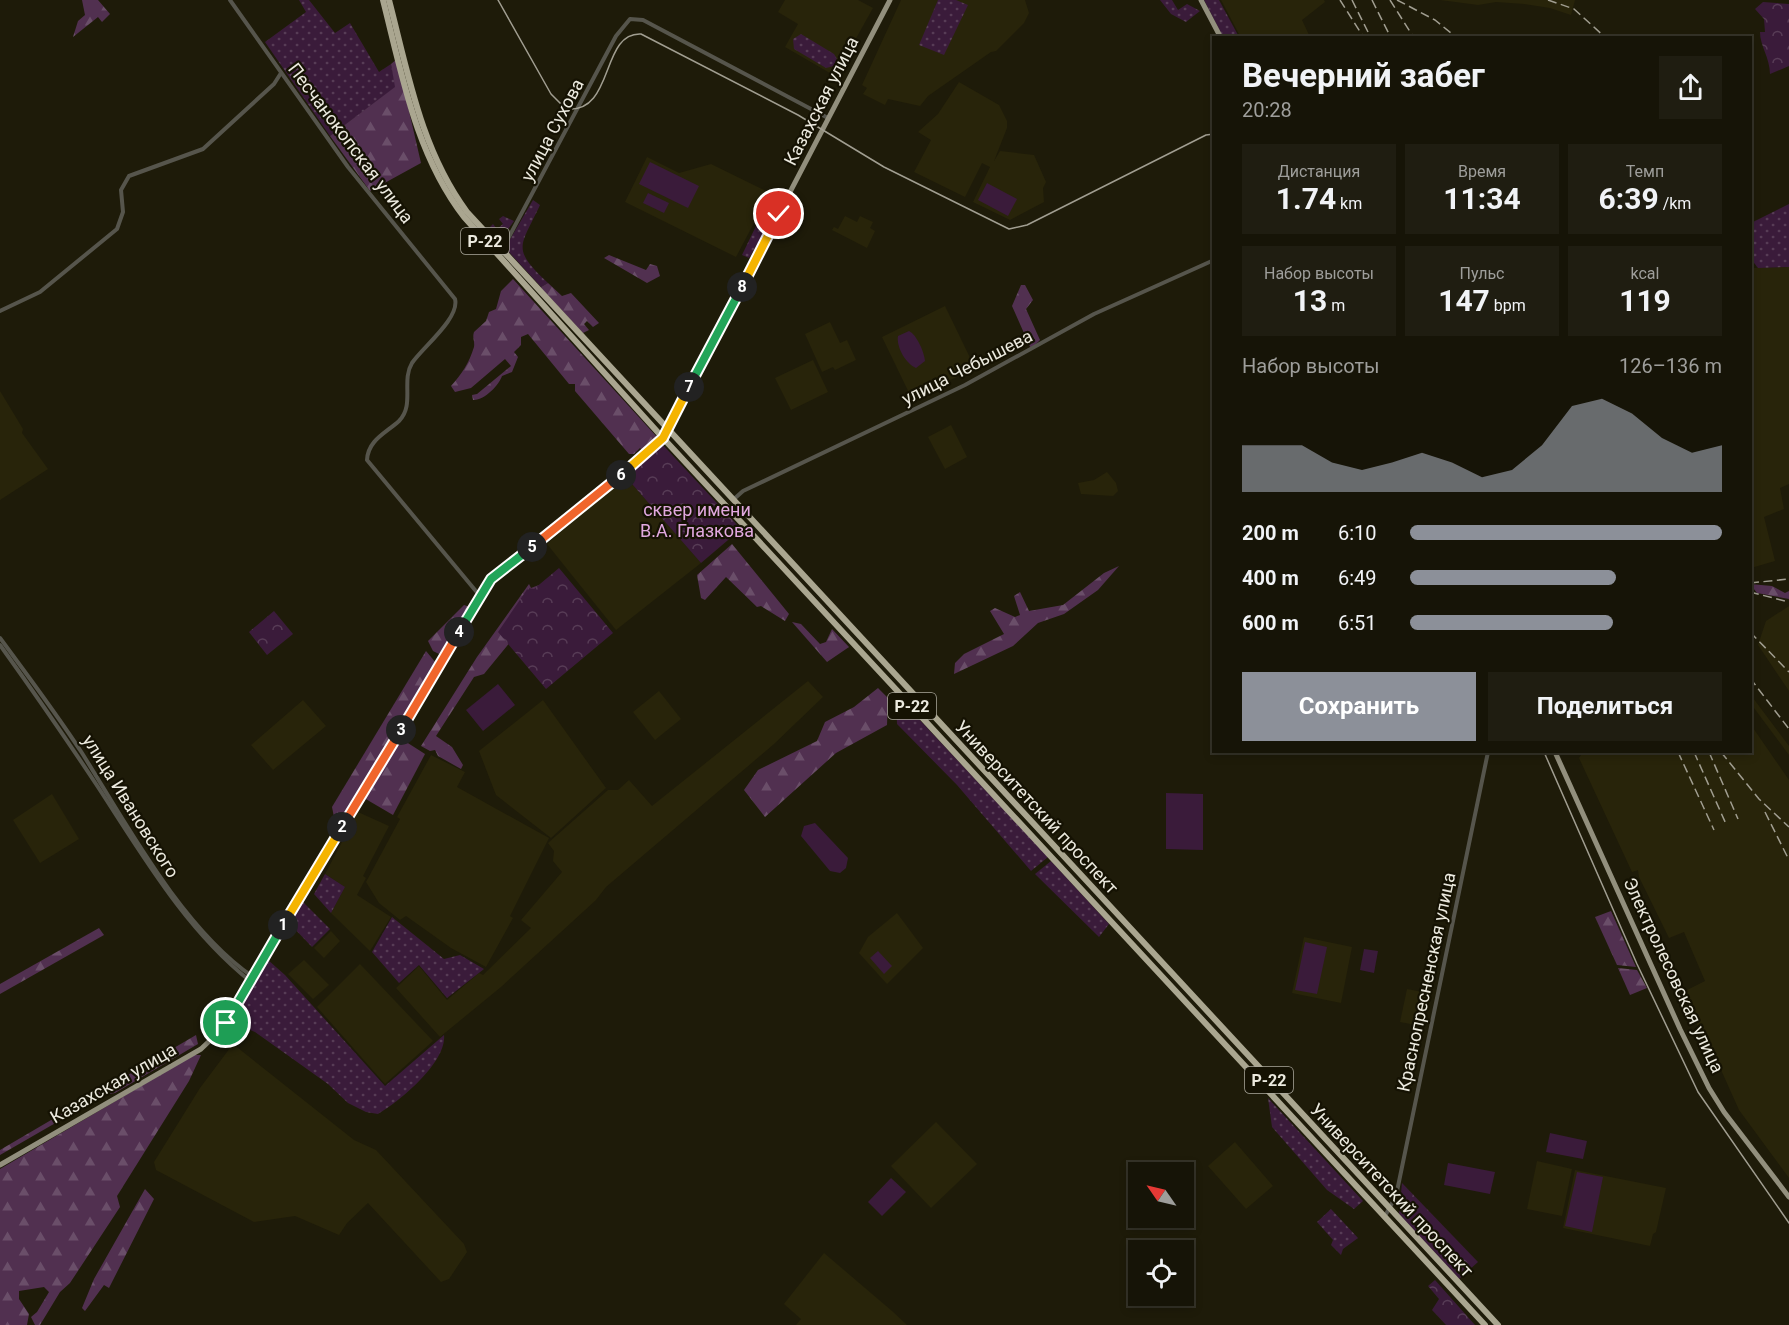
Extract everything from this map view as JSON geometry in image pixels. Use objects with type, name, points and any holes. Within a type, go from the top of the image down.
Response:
[{"type":"highway","name":"Университетский проспект","points":[[383,0],[424,151],[447,195],[663,438],[801,578],[1497,1325]]},
{"type":"highway","name":"Университетский проспект","points":[[389,0],[426,136],[441,172],[467,212],[499,253],[734,499],[801,578],[1485,1325]]},
{"type":"main road","name":"Казахская улица","points":[[0,1166],[201,1049],[221,1030],[480,596],[502,569],[542,540],[669,431],[676,411],[890,0]]},
{"type":"main road","points":[[1202,0],[1220,36]]},
{"type":"main road","name":"Электролесовская улица","points":[[1555,753],[1709,1088],[1724,1112],[1789,1197]]},
{"type":"street","name":"Песчанокопская улица","points":[[230,0],[348,167],[455,299],[454,314],[413,362],[408,380],[408,400],[402,417],[370,447],[368,460],[480,596]]},
{"type":"street","name":"улица Сухова","points":[[499,253],[616,36],[630,19],[643,20],[828,118]]},
{"type":"street","points":[[0,311],[40,292],[117,229],[123,212],[120,190],[129,176],[203,149],[274,84],[281,73]]},
{"type":"street","name":"улица Чебышева","points":[[734,499],[743,491],[995,370],[1094,314],[1212,261]]},
{"type":"street","name":"улица Ивановского","points":[[0,638],[62,722],[166,887],[251,979]]},
{"type":"street","name":"улица Ивановского","points":[[0,645],[58,725],[164,889],[212,945],[251,979]]},
{"type":"street","name":"Краснопресненская улица","points":[[1385,1216],[1396,1196],[1488,753]]},
{"type":"shaded area","points":[[785,0],[858,0],[873,8],[835,76],[785,47],[798,24],[778,12]]},
{"type":"shaded area","points":[[901,0],[1025,0],[1029,13],[1024,23],[996,51],[991,52],[928,96],[920,106],[888,99],[885,105],[863,94],[867,88],[862,85]]},
{"type":"shaded area","points":[[1221,0],[1324,0],[1325,2],[1302,20],[1310,36],[1240,36]]},
{"type":"shaded area","points":[[1440,0],[1575,0],[1571,15],[1550,8],[1524,4],[1496,2],[1478,5]]},
{"type":"shaded area","points":[[959,82],[999,105],[1007,121],[1007,128],[994,161],[1000,151],[1034,155],[1046,182],[1043,188],[1044,202],[1010,220],[973,202],[990,167],[982,163],[965,197],[914,172],[931,140],[918,132],[938,114]]},
{"type":"shaded area","points":[[647,157],[679,173],[711,164],[770,193],[736,257],[625,202]]},
{"type":"shaded area","points":[[845,216],[857,222],[860,216],[873,222],[870,228],[875,231],[867,248],[832,230],[834,227],[838,229]]},
{"type":"shaded area","points":[[1789,267],[1789,484],[1780,488],[1784,509],[1764,517],[1775,561],[1752,568],[1752,268]]},
{"type":"shaded area","points":[[945,306],[975,368],[912,399],[882,337]]},
{"type":"shaded area","points":[[830,322],[840,343],[847,340],[856,360],[835,370],[833,367],[822,372],[805,334]]},
{"type":"shaded area","points":[[813,360],[828,392],[791,410],[775,378]]},
{"type":"shaded area","points":[[0,391],[23,429],[22,433],[48,469],[0,500]]},
{"type":"shaded area","points":[[951,425],[967,457],[945,469],[928,437]]},
{"type":"shaded area","points":[[1107,472],[1116,483],[1118,491],[1113,496],[1081,494],[1078,483],[1094,480]]},
{"type":"shaded area","points":[[625,476],[701,563],[616,630],[547,544]]},
{"type":"shaded area","points":[[1789,606],[1789,691],[1758,645],[1766,621]]},
{"type":"shaded area","points":[[808,681],[823,697],[774,744],[606,887],[596,900],[501,987],[440,1037],[396,988],[419,966],[447,1000],[479,973],[483,975],[531,928],[521,920],[562,872],[553,861],[554,851],[548,843],[608,790],[618,790],[629,780],[652,806]]},
{"type":"shaded area","points":[[659,691],[681,719],[655,740],[633,712]]},
{"type":"shaded area","points":[[1752,697],[1789,746],[1789,755],[1752,705]]},
{"type":"shaded area","points":[[303,700],[326,726],[273,770],[251,745]]},
{"type":"shaded area","points":[[543,700],[606,788],[551,838],[496,795],[479,751]]},
{"type":"shaded area","points":[[1752,726],[1789,780],[1789,1178],[1739,1110],[1692,1014],[1694,1011],[1685,991],[1705,981],[1684,932],[1669,938],[1639,877],[1638,870],[1632,872],[1579,758],[1582,753],[1752,753]]},
{"type":"shaded area","points":[[431,755],[465,772],[457,787],[549,838],[510,916],[513,918],[486,967],[451,948],[406,916],[400,920],[379,903],[366,882],[400,819],[397,817]]},
{"type":"shaded area","points":[[52,794],[79,839],[40,863],[13,820]]},
{"type":"shaded area","points":[[358,812],[389,826],[363,876],[366,878],[357,895],[391,917],[370,951],[331,913],[345,887],[325,874]]},
{"type":"shaded area","points":[[897,913],[923,948],[887,984],[859,953],[868,937]]},
{"type":"shaded area","points":[[331,931],[340,941],[324,958],[314,948]]},
{"type":"shaded area","points":[[1304,937],[1352,947],[1341,1003],[1292,993]]},
{"type":"shaded area","points":[[304,960],[329,985],[313,999],[288,974]]},
{"type":"shaded area","points":[[360,964],[433,1041],[385,1084],[317,1007]]},
{"type":"shaded area","points":[[1407,989],[1428,993],[1421,1026],[1400,1022]]},
{"type":"shaded area","points":[[233,1044],[354,1140],[376,1150],[464,1244],[467,1252],[449,1279],[441,1282],[368,1203],[347,1223],[339,1235],[295,1216],[254,1222],[156,1170],[154,1162],[200,1088]]},
{"type":"shaded area","points":[[936,1122],[977,1164],[931,1208],[891,1166]]},
{"type":"shaded area","points":[[1235,1142],[1273,1186],[1246,1209],[1208,1166]]},
{"type":"shaded area","points":[[1537,1161],[1572,1169],[1562,1216],[1527,1209]]},
{"type":"shaded area","points":[[1575,1170],[1666,1188],[1656,1232],[1653,1234],[1650,1246],[1563,1228]]},
{"type":"shaded area","points":[[824,1253],[907,1325],[796,1325],[801,1319],[784,1304]]},
{"type":"green space","points":[[82,0],[98,0],[110,14],[102,22],[98,17],[73,37],[78,21],[85,15]]},
{"type":"green space","points":[[299,0],[309,0],[335,33],[350,23],[379,72],[391,64],[396,87],[330,136],[265,42],[306,12]]},
{"type":"green space","points":[[938,0],[956,0],[968,5],[944,55],[919,45]]},
{"type":"green space","points":[[1160,0],[1172,0],[1178,10],[1187,4],[1200,11],[1186,22],[1171,14]]},
{"type":"green space","points":[[1204,0],[1219,0],[1238,36],[1222,36]]},
{"type":"green space","points":[[1763,2],[1789,4],[1789,66],[1770,74],[1760,37],[1760,32],[1765,32],[1764,19],[1755,9]]},
{"type":"green space","points":[[801,34],[834,54],[837,59],[834,66],[826,68],[794,49],[793,39]]},
{"type":"green space","points":[[397,59],[421,163],[370,191],[330,136],[395,87],[391,64]]},
{"type":"green space","points":[[650,162],[699,186],[688,208],[639,184]]},
{"type":"green space","points":[[987,183],[1017,199],[1008,216],[978,200]]},
{"type":"green space","points":[[648,193],[669,203],[664,213],[643,203]]},
{"type":"green space","points":[[771,195],[782,202],[749,258],[742,255]]},
{"type":"green space","points":[[533,200],[540,205],[524,239],[523,247],[528,262],[548,283],[541,287],[508,251],[509,241]]},
{"type":"green space","points":[[1789,204],[1789,267],[1758,268],[1752,260],[1752,222]]},
{"type":"green space","points":[[503,216],[514,221],[501,239],[494,235],[490,227],[493,224],[497,229],[503,224],[499,219]]},
{"type":"green space","points":[[609,255],[646,270],[650,264],[657,266],[660,276],[647,283],[604,258]]},
{"type":"green space","points":[[513,279],[657,437],[657,442],[643,451],[640,448],[634,454],[629,454],[575,391],[575,384],[569,384],[528,334],[521,337],[521,345],[514,352],[518,357],[512,372],[502,376],[486,395],[473,400],[472,395],[477,394],[511,366],[505,359],[471,388],[455,392],[451,386],[462,373],[470,358],[474,347],[474,332],[486,321],[489,312],[496,309],[501,291]]},
{"type":"green space","points":[[548,283],[562,296],[571,293],[599,323],[593,327],[587,321],[584,324],[589,330],[583,333],[542,289],[541,287]]},
{"type":"green space","points":[[1021,285],[1025,285],[1033,300],[1026,309],[1040,340],[1031,349],[1012,306]]},
{"type":"green space","points":[[909,331],[922,349],[925,361],[916,368],[905,359],[898,340],[898,336]]},
{"type":"green space","name":"сквер имени В.А. Глазкова","points":[[662,444],[741,529],[701,563],[625,476]]},
{"type":"green space","points":[[732,544],[789,614],[785,621],[761,606],[757,607],[726,577],[705,600],[701,598],[697,575]]},
{"type":"green space","points":[[1119,566],[1098,590],[1064,614],[1038,623],[1013,646],[954,674],[955,663],[964,654],[1004,634],[990,611],[995,608],[1015,617],[1020,615],[1014,596],[1020,592],[1029,611],[1063,605],[1104,573]]},
{"type":"green space","points":[[559,568],[613,633],[546,689],[498,632],[528,588],[534,589]]},
{"type":"green space","points":[[529,584],[531,588],[539,585],[529,619],[484,674],[474,677],[436,736],[452,747],[463,765],[461,769],[438,756],[435,750],[430,751],[421,746],[477,657]]},
{"type":"green space","points":[[1752,584],[1772,586],[1785,593],[1789,591],[1789,599],[1757,593]]},
{"type":"green space","points":[[464,605],[470,607],[439,654],[433,651],[428,641]]},
{"type":"green space","points":[[274,611],[293,634],[267,655],[249,632]]},
{"type":"green space","points":[[792,622],[801,624],[820,644],[826,642],[832,629],[849,647],[827,662]]},
{"type":"green space","points":[[426,651],[436,663],[336,827],[332,807]]},
{"type":"green space","points":[[498,684],[515,705],[483,731],[466,710]]},
{"type":"green space","points":[[878,688],[888,698],[887,725],[836,753],[765,817],[744,790],[758,770],[817,741],[825,722],[854,707]]},
{"type":"green space","points":[[896,695],[1048,857],[1031,871],[957,785],[897,724]]},
{"type":"green space","points":[[400,738],[425,754],[393,815],[364,798]]},
{"type":"green space","points":[[1166,793],[1203,794],[1203,850],[1166,849]]},
{"type":"green space","points":[[815,823],[848,858],[846,868],[840,873],[830,871],[801,836],[804,826]]},
{"type":"green space","points":[[1051,861],[1109,924],[1099,937],[1035,874]]},
{"type":"green space","points":[[325,874],[345,887],[331,913],[314,894]]},
{"type":"green space","points":[[302,901],[330,929],[312,947],[289,923]]},
{"type":"green space","points":[[1611,911],[1636,967],[1617,965],[1595,917]]},
{"type":"green space","points":[[392,917],[444,959],[460,955],[484,969],[447,998],[419,965],[399,983],[372,952]]},
{"type":"green space","points":[[99,928],[104,935],[0,994],[0,984]]},
{"type":"green space","points":[[1305,942],[1327,947],[1317,994],[1295,990]]},
{"type":"green space","points":[[1662,942],[1677,978],[1675,983],[1670,982],[1654,947]]},
{"type":"green space","points":[[1364,949],[1378,951],[1374,973],[1360,970]]},
{"type":"green space","points":[[878,951],[892,966],[884,974],[870,958]]},
{"type":"green space","points":[[268,960],[285,975],[385,1086],[444,1035],[443,1046],[438,1057],[409,1091],[378,1114],[366,1112],[348,1103],[328,1084],[255,1032],[243,1027],[238,1011]]},
{"type":"green space","points":[[1618,968],[1637,970],[1647,988],[1630,995]]},
{"type":"green space","points":[[196,1035],[198,1044],[115,1093],[104,1095],[0,1155],[0,1150]]},
{"type":"green space","points":[[194,1055],[201,1055],[189,1081],[117,1196],[120,1207],[70,1283],[60,1292],[40,1325],[35,1325],[31,1317],[37,1312],[49,1292],[44,1287],[19,1291],[19,1299],[29,1314],[27,1325],[0,1325],[0,1169]]},
{"type":"green space","points":[[1268,1098],[1363,1201],[1354,1209],[1327,1190],[1272,1127]]},
{"type":"green space","points":[[1550,1133],[1587,1141],[1583,1159],[1546,1152]]},
{"type":"green space","points":[[1448,1163],[1495,1172],[1490,1194],[1444,1185]]},
{"type":"green space","points":[[1577,1172],[1603,1177],[1592,1232],[1565,1226]]},
{"type":"green space","points":[[891,1178],[906,1192],[882,1216],[868,1202]]},
{"type":"green space","points":[[1402,1183],[1478,1262],[1459,1279],[1399,1214]]},
{"type":"green space","points":[[145,1189],[154,1199],[109,1288],[104,1285],[85,1311],[82,1308],[94,1279]]},
{"type":"green space","points":[[1331,1209],[1358,1238],[1343,1249],[1341,1255],[1331,1245],[1333,1240],[1317,1222]]},
{"type":"green space","points":[[1435,1280],[1475,1325],[1446,1325],[1432,1310],[1439,1299],[1428,1286]]},
{"type":"tram line","points":[[498,0],[551,94],[566,109],[582,107],[593,99],[619,46],[628,37],[641,34],[798,115],[884,167],[1009,229],[1027,225],[1206,135],[1212,134]]},
{"type":"tram line","points":[[1544,753],[1637,964],[1698,1092],[1789,1223]]},
{"type":"railway","points":[[1340,0],[1363,36]]},
{"type":"railway","points":[[1352,0],[1368,32]]},
{"type":"railway","points":[[1372,0],[1390,36]]},
{"type":"railway","points":[[1390,0],[1413,36]]},
{"type":"railway","points":[[1397,0],[1435,20],[1455,36]]},
{"type":"railway","points":[[1548,0],[1574,9],[1604,36]]},
{"type":"railway","points":[[1752,583],[1789,579]]},
{"type":"railway","points":[[1752,593],[1789,602]]},
{"type":"railway","points":[[1752,634],[1789,672]]},
{"type":"railway","points":[[1752,681],[1789,729]]},
{"type":"railway","points":[[1678,753],[1714,830]]},
{"type":"railway","points":[[1694,753],[1726,824]]},
{"type":"railway","points":[[1709,753],[1738,819]]},
{"type":"railway","points":[[1722,753],[1759,799],[1789,827]]},
{"type":"railway","points":[[1765,812],[1789,860]]},
{"type":"route","points":[[226,1023],[491,579],[619,477],[669,431],[676,411],[779,214]]}]
